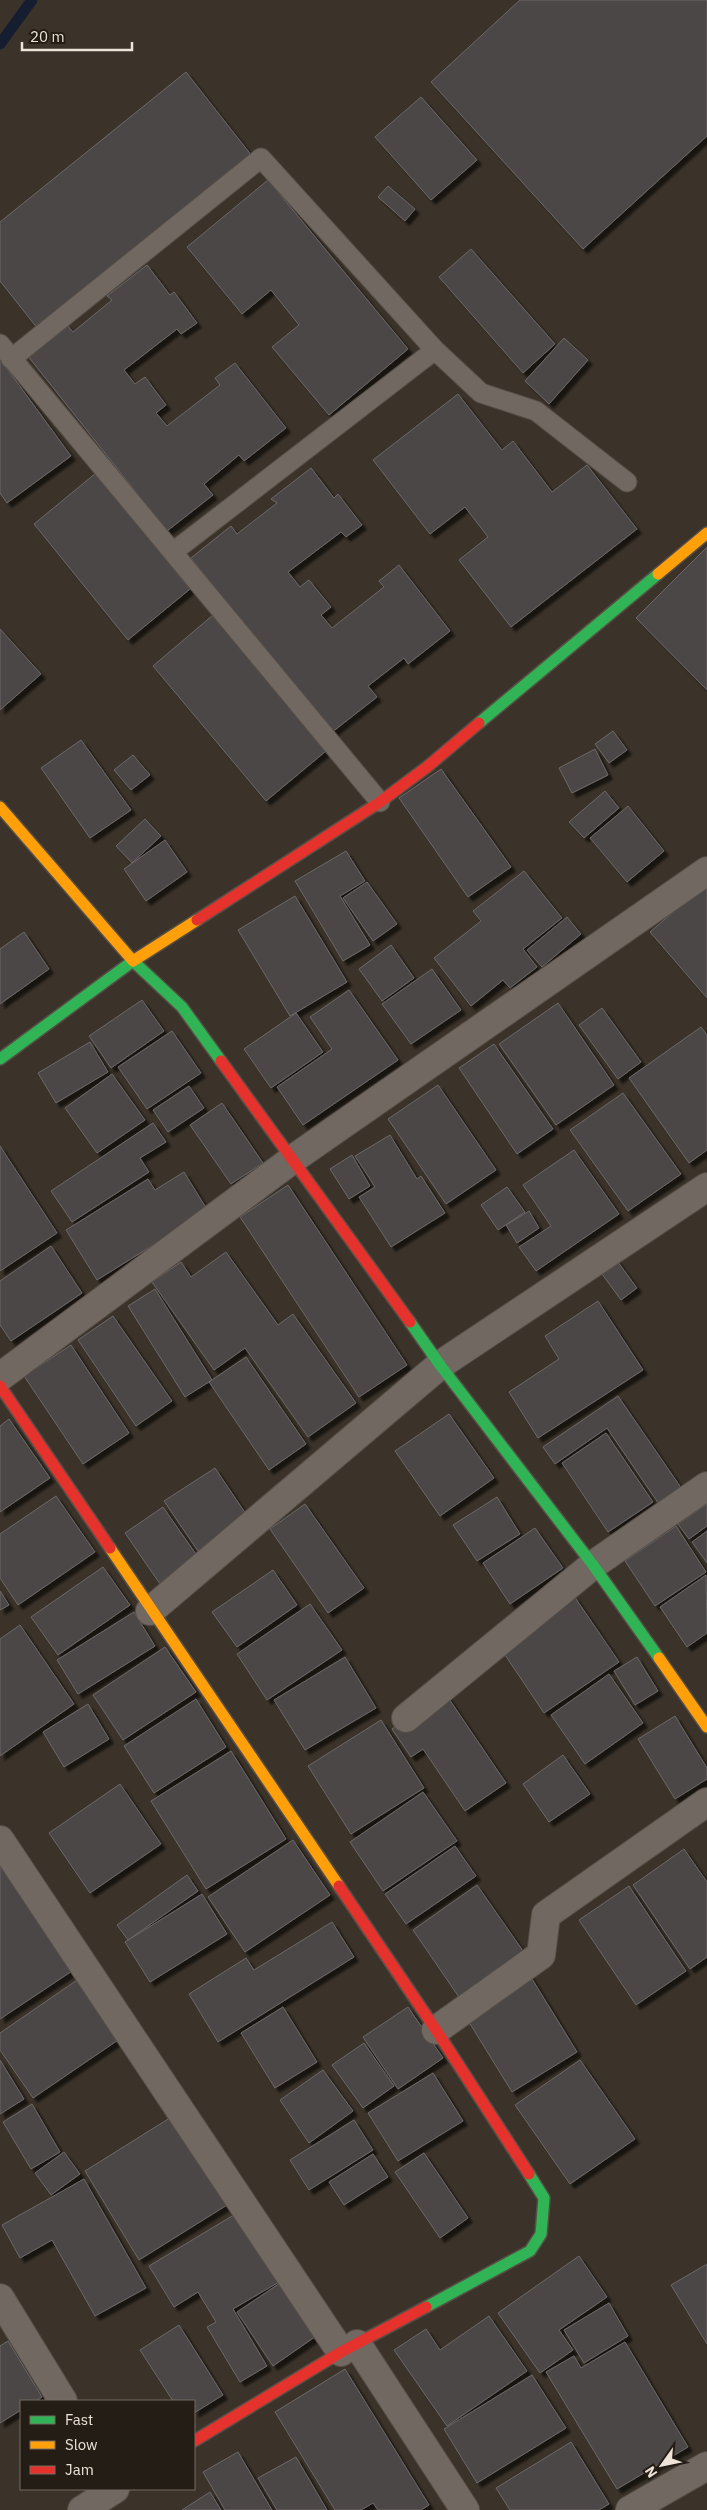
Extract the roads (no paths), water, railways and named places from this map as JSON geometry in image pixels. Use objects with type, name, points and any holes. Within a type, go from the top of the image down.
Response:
[{"type":"street","points":[[0,1059],[133,961],[380,802],[435,761],[707,533]]},
{"type":"street","points":[[0,807],[133,961],[182,1007],[440,1365],[593,1565],[707,1727]]},
{"type":"street","points":[[0,1377],[293,1159],[707,871]]},
{"type":"street","points":[[150,1611],[440,1365],[707,1187]]},
{"type":"street","points":[[0,1386],[150,1611],[436,2030],[544,2198],[541,2234],[530,2251],[349,2348],[195,2440]]},
{"type":"street","points":[[406,1718],[593,1565],[707,1486]]},
{"type":"street","points":[[436,2030],[541,1955],[546,1915],[707,1802]]},
{"type":"street","points":[[0,1840],[349,2348],[465,2510]]},
{"type":"street","points":[[0,2298],[63,2400]]},
{"type":"street","points":[[630,2510],[707,2466]]},
{"type":"street","points":[[82,2510],[114,2490]]},
{"type":"lane","points":[[380,802],[6,351],[261,158],[435,350],[481,393],[536,411],[627,482]]},
{"type":"lane","points":[[173,552],[435,350]]},
{"type":"waterway","points":[[0,44],[32,0]]}]
